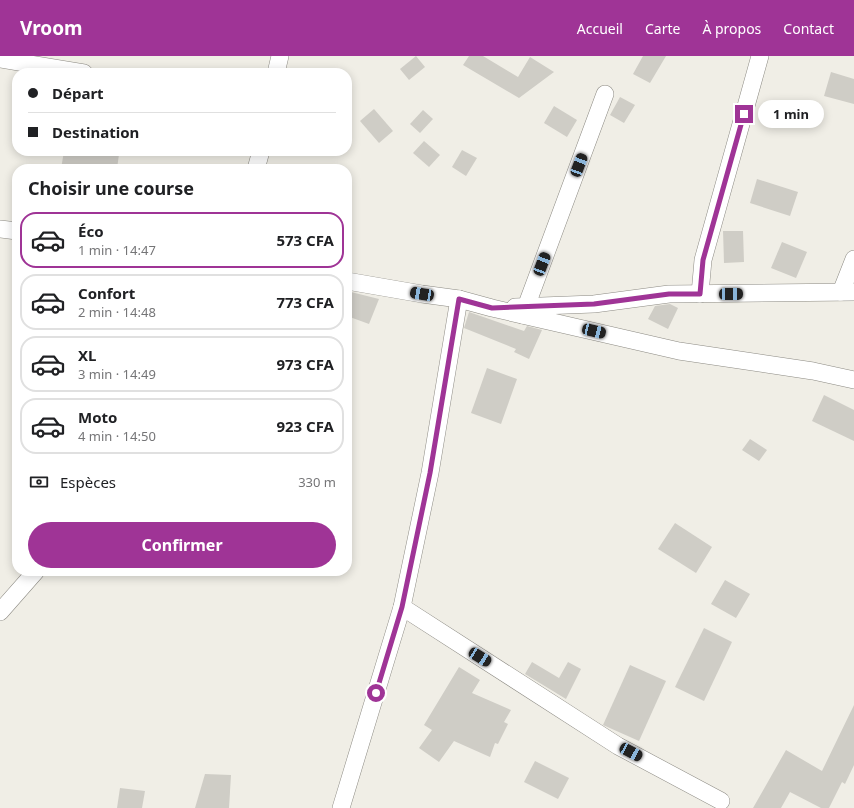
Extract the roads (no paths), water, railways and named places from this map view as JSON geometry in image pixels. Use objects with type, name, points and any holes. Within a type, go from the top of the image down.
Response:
[{"type":"street","points":[[277,68],[280,56]]},
{"type":"street","points":[[700,294],[703,260],[760,56]]},
{"type":"street","points":[[0,59],[54,68]]},
{"type":"street","points":[[524,310],[605,94]]},
{"type":"street","points":[[0,229],[12,230]]},
{"type":"street","points":[[352,282],[459,299],[492,308],[524,310],[594,304],[669,294],[847,292],[854,259]]},
{"type":"street","points":[[341,808],[402,607],[430,473],[459,299]]},
{"type":"street","points":[[524,310],[679,351],[813,371],[854,380]]},
{"type":"street","points":[[0,612],[32,576]]},
{"type":"street","points":[[402,607],[618,746],[721,801]]}]
